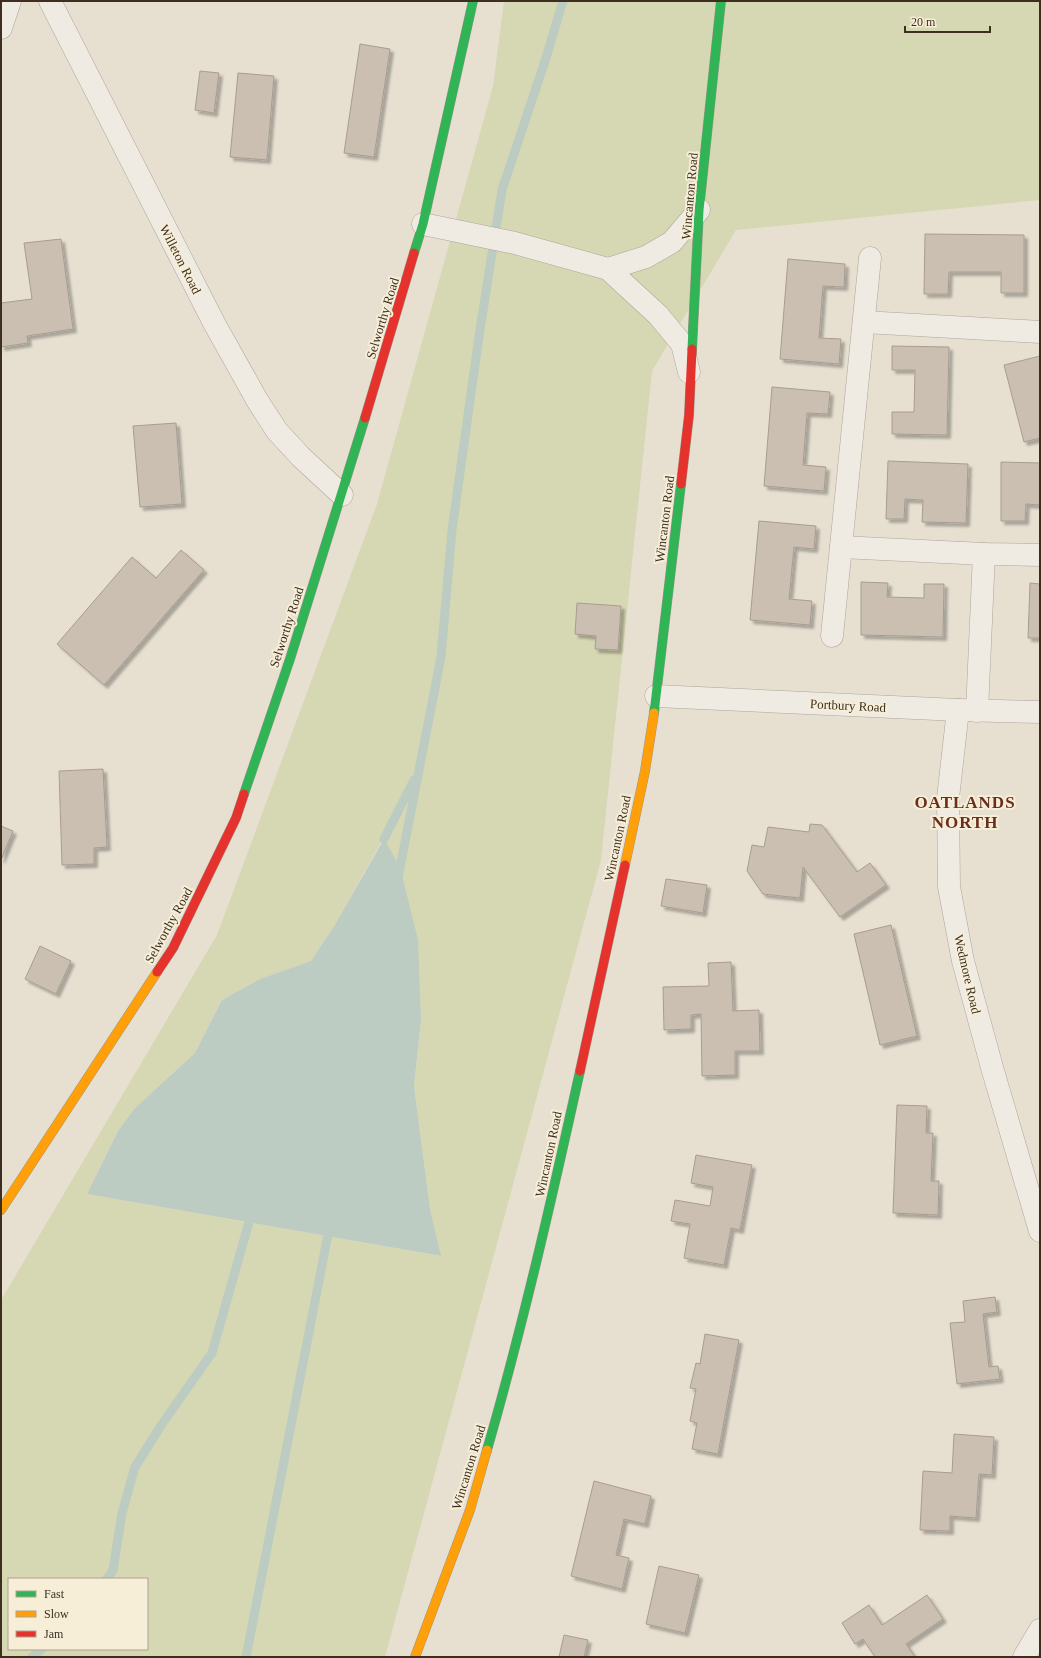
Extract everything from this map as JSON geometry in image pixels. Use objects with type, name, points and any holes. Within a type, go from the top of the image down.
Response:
[{"type":"street","points":[[1,28],[10,1]]},
{"type":"street","name":"Willeton Road","points":[[50,1],[214,323],[257,400],[277,431],[301,457],[342,495]]},
{"type":"street","name":"Selworthy Road","points":[[1,1210],[173,948],[236,818],[290,659],[342,495],[423,224],[473,1]]},
{"type":"street","name":"Wincanton Road","points":[[415,1657],[470,1510],[507,1381],[557,1175],[645,771],[656,696],[689,415],[699,210],[721,1]]},
{"type":"street","points":[[608,268],[646,258],[672,242],[699,210]]},
{"type":"street","points":[[423,224],[515,243],[608,268],[658,315],[682,344],[691,381]]},
{"type":"street","points":[[832,636],[870,258]]},
{"type":"street","points":[[864,322],[1040,332]]},
{"type":"street","points":[[841,547],[984,554],[1040,555]]},
{"type":"street","name":"Wedmore Road","points":[[984,554],[967,710],[948,798],[949,887],[963,961],[1040,1231]]},
{"type":"street","name":"Portbury Road","points":[[656,696],[1040,712]]},
{"type":"street","points":[[1024,1657],[1040,1630]]},
{"type":"green space","points":[[504,1],[1040,1],[1040,200],[736,230],[652,371],[601,860],[385,1657],[1,1657],[1,1300],[217,935],[377,504],[493,86]],"holes":[[[383,839],[421,1021],[414,1086],[430,1209],[440,1256],[87,1194],[118,1131],[134,1109],[195,1053],[222,1000],[260,979],[311,961],[333,928]]]},
{"type":"shaded area","points":[[384,839],[400,867],[418,940],[421,1021],[414,1086],[430,1209],[441,1256],[87,1194],[118,1131],[134,1109],[195,1053],[222,1000],[260,979],[311,961],[333,928]]},
{"type":"building","points":[[360,44],[390,49],[374,157],[344,153]]},
{"type":"building","points":[[200,71],[219,73],[214,113],[195,110]]},
{"type":"building","points":[[238,73],[274,76],[267,160],[230,157]]},
{"type":"building","points":[[925,234],[1024,235],[1024,293],[1001,293],[1001,272],[949,272],[948,294],[924,294]]},
{"type":"building","points":[[61,239],[73,329],[27,336],[28,343],[1,347],[1,303],[32,299],[24,243]]},
{"type":"building","points":[[788,259],[845,264],[844,287],[823,286],[819,338],[841,339],[839,364],[780,359]]},
{"type":"building","points":[[892,346],[949,347],[947,435],[892,434],[892,412],[914,412],[915,370],[892,370]]},
{"type":"building","points":[[1040,356],[1040,438],[1024,442],[1004,365]]},
{"type":"building","points":[[772,387],[830,392],[828,414],[807,413],[803,465],[826,467],[824,491],[764,486]]},
{"type":"building","points":[[176,423],[182,504],[140,507],[133,426]]},
{"type":"building","points":[[888,461],[968,464],[966,523],[922,522],[923,500],[905,499],[904,519],[886,519]]},
{"type":"building","points":[[1001,462],[1040,463],[1040,505],[1026,504],[1025,521],[1001,521]]},
{"type":"building","points":[[759,521],[816,526],[814,549],[794,547],[789,599],[812,601],[810,625],[750,620]]},
{"type":"building","points":[[181,550],[204,570],[104,685],[57,644],[132,557],[156,578]]},
{"type":"building","points":[[861,582],[888,583],[887,597],[924,598],[924,584],[944,584],[943,637],[861,635]]},
{"type":"building","points":[[1030,583],[1040,584],[1040,638],[1028,638]]},
{"type":"building","points":[[577,603],[621,606],[618,650],[595,649],[596,636],[575,634]]},
{"type":"building","points":[[103,769],[107,847],[94,848],[94,864],[62,865],[59,771]]},
{"type":"building","points":[[810,824],[822,825],[857,872],[870,863],[886,885],[840,917],[803,867],[800,898],[763,894],[747,871],[752,845],[764,847],[768,827],[809,832]]},
{"type":"building","points":[[1,826],[13,831],[1,860]]},
{"type":"building","points":[[666,879],[707,885],[703,913],[661,906]]},
{"type":"building","points":[[891,925],[917,1036],[880,1045],[854,934]]},
{"type":"building","points":[[40,946],[71,961],[56,994],[25,979]]},
{"type":"building","points":[[731,962],[733,1011],[759,1010],[760,1051],[735,1051],[735,1075],[702,1076],[701,1014],[691,1015],[691,1029],[664,1030],[663,987],[709,986],[708,963]]},
{"type":"building","points":[[897,1105],[927,1106],[926,1133],[933,1133],[931,1181],[939,1181],[938,1215],[893,1213]]},
{"type":"building","points":[[696,1155],[752,1165],[740,1230],[731,1228],[724,1265],[684,1258],[690,1224],[671,1221],[675,1200],[710,1206],[713,1187],[691,1183]]},
{"type":"building","points":[[995,1297],[997,1312],[983,1314],[989,1367],[998,1366],[1000,1379],[957,1384],[950,1323],[965,1322],[963,1301]]},
{"type":"building","points":[[705,1334],[739,1340],[718,1454],[692,1449],[697,1423],[690,1421],[696,1389],[690,1388],[696,1363],[700,1364]]},
{"type":"building","points":[[954,1434],[994,1437],[992,1475],[979,1474],[976,1518],[950,1516],[950,1531],[920,1530],[923,1471],[952,1473]]},
{"type":"building","points":[[594,1481],[651,1496],[645,1524],[624,1519],[616,1555],[629,1558],[622,1589],[571,1576]]},
{"type":"building","points":[[659,1566],[699,1575],[685,1633],[646,1624]]},
{"type":"building","points":[[927,1595],[943,1619],[906,1644],[915,1657],[875,1657],[863,1639],[855,1644],[842,1623],[869,1605],[882,1625]]},
{"type":"building","points":[[564,1635],[588,1640],[584,1657],[559,1657]]},
{"type":"waterway","points":[[398,878],[441,657],[452,530],[479,336],[502,190],[546,58],[563,1]]},
{"type":"waterway","points":[[384,839],[414,780]]},
{"type":"waterway","points":[[108,1578],[113,1570],[122,1513],[135,1467],[162,1424],[212,1353],[249,1222]]},
{"type":"waterway","points":[[246,1657],[330,1224]]},
{"type":"waterway","points":[[32,1657],[41,1650]]},
{"type":"traffic: fast","points":[[414,253],[423,224],[473,1]]},
{"type":"traffic: fast","points":[[692,349],[699,210],[721,1]]},
{"type":"traffic: fast","points":[[244,794],[290,659],[365,418]]},
{"type":"traffic: fast","points":[[654,713],[681,484]]},
{"type":"traffic: fast","points":[[487,1450],[513,1356],[559,1166],[580,1071]]},
{"type":"traffic: slow","points":[[625,865],[645,771],[654,713]]},
{"type":"traffic: slow","points":[[1,1210],[157,972]]},
{"type":"traffic: slow","points":[[415,1657],[470,1510],[487,1450]]},
{"type":"traffic: jam","points":[[365,418],[414,253]]},
{"type":"traffic: jam","points":[[681,484],[689,415],[692,349]]},
{"type":"traffic: jam","points":[[157,972],[173,948],[236,818],[244,794]]},
{"type":"traffic: jam","points":[[580,1071],[625,865]]},
{"type":"district","name":"OATLANDS NORTH","points":[[965,812]]}]
